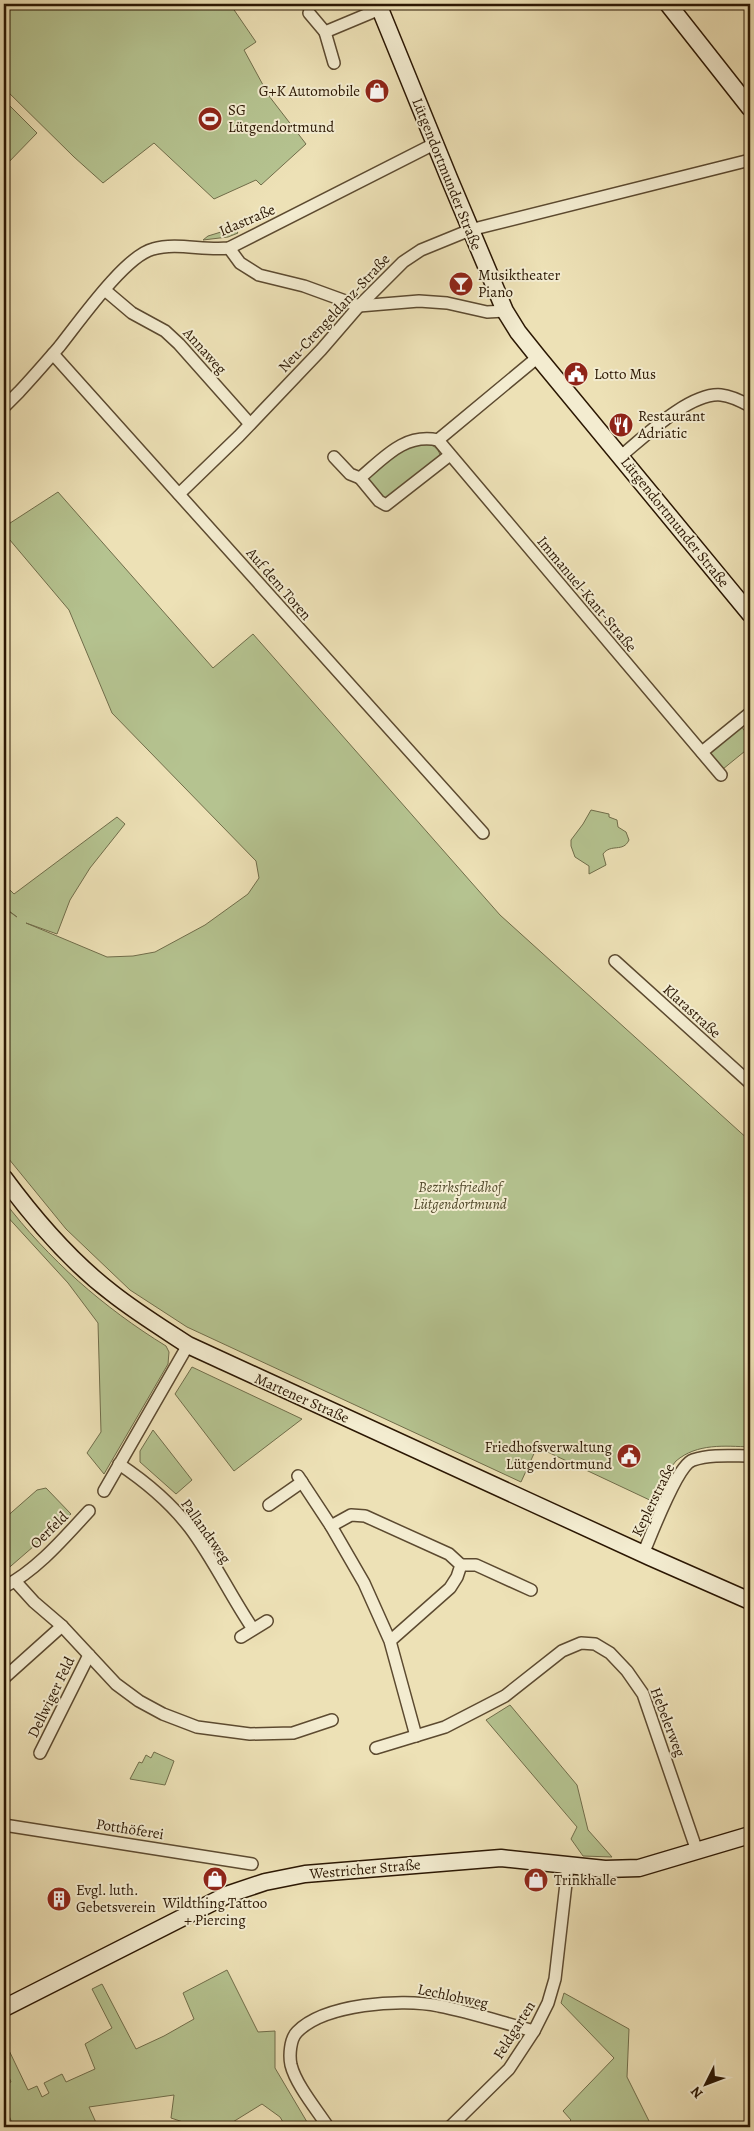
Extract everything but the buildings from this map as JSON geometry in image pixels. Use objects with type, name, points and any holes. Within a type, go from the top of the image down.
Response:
[{"type":"street","points":[[668,4],[750,108]]},
{"type":"street","name":"Lütgendortmunder Straße","points":[[325,32],[379,6],[434,144],[505,311],[518,332],[538,357],[750,614]]},
{"type":"street","points":[[309,13],[325,32],[334,63]]},
{"type":"street","name":"Idastraße","points":[[4,406],[53,354],[128,264],[139,256],[152,249],[174,247],[212,250],[229,248],[434,144]]},
{"type":"street","name":"Neu-Crengeldanz-Straße","points":[[180,494],[321,350],[358,306],[403,262],[421,250],[470,230],[750,160]]},
{"type":"street","points":[[229,248],[240,263],[259,275],[304,286],[358,306],[400,301],[433,302],[487,312],[505,311]]},
{"type":"street","points":[[387,279],[386,291],[388,296],[400,301]]},
{"type":"street","name":"Annaweg","points":[[106,291],[132,313],[165,331],[179,344],[250,424]]},
{"type":"street","name":"Auf dem Toren","points":[[53,354],[180,494],[424,770],[483,833]]},
{"type":"street","points":[[360,478],[405,442],[416,439],[438,440],[538,357]]},
{"type":"street","points":[[621,456],[654,428],[699,399],[720,394],[750,406]]},
{"type":"street","name":"Immanuel-Kant-Straße","points":[[438,440],[721,775]]},
{"type":"street","points":[[334,457],[350,474],[360,478],[379,501],[386,505],[450,455]]},
{"type":"street","points":[[702,752],[750,712]]},
{"type":"street","name":"Klarastraße","points":[[615,962],[750,1083]]},
{"type":"street","name":"Martener Straße","points":[[4,1178],[51,1236],[84,1269],[137,1312],[188,1345],[643,1554],[750,1601]]},
{"type":"street","points":[[104,1491],[188,1345]]},
{"type":"street","name":"Keplerstraße","points":[[643,1554],[680,1471],[691,1460],[715,1456],[750,1456]]},
{"type":"street","name":"Pallandtweg","points":[[119,1464],[140,1478],[167,1501],[190,1529],[253,1629]]},
{"type":"street","points":[[269,1505],[300,1479],[331,1526],[364,1583],[390,1641],[416,1736]]},
{"type":"street","name":"Oerfeld","points":[[4,1586],[15,1581],[55,1547],[89,1511]]},
{"type":"street","points":[[331,1526],[351,1515],[365,1516],[449,1554],[461,1565],[476,1565],[531,1590]]},
{"type":"street","points":[[390,1641],[450,1588],[457,1577],[461,1565]]},
{"type":"street","name":"Dellwiger Feld","points":[[15,1581],[34,1602],[62,1626],[116,1684],[163,1714],[197,1727],[250,1734],[292,1733],[332,1720]]},
{"type":"street","points":[[241,1637],[267,1622]]},
{"type":"street","name":"Dellwiger Feld","points":[[4,1678],[62,1626]]},
{"type":"street","name":"Hebelerweg","points":[[376,1748],[445,1727],[505,1696],[562,1651],[581,1643],[595,1644],[610,1653],[627,1671],[643,1694],[697,1851]]},
{"type":"street","name":"Dellwiger Feld","points":[[40,1753],[88,1655]]},
{"type":"street","name":"Potthöferei","points":[[4,1825],[252,1864]]},
{"type":"street","name":"Westricher Straße","points":[[4,2008],[221,1898],[265,1882],[314,1874],[501,1858],[605,1869],[639,1868],[750,1835]]},
{"type":"street","name":"Feldgarten","points":[[450,2127],[509,2069],[534,2031],[548,2003],[555,1978],[568,1866]]},
{"type":"street","name":"Lechlohweg","points":[[328,2127],[302,2087],[291,2065],[290,2048],[295,2033],[309,2022],[328,2014],[359,2006],[396,2001],[438,2005],[534,2031]]},
{"type":"green space","name":"SG Lütgendortmund","points":[[4,4],[230,4],[256,42],[244,50],[269,96],[306,144],[261,185],[256,180],[214,199],[154,143],[103,183],[4,88]]},
{"type":"green space","points":[[4,100],[37,133],[4,167]]},
{"type":"green space","points":[[234,228],[238,233],[228,237],[203,240],[208,236]]},
{"type":"green space","points":[[413,442],[429,444],[436,448],[440,455],[437,461],[386,499],[380,498],[367,480],[369,474]]},
{"type":"green space","name":"Bezirksfriedhof Lütgendortmund","points":[[58,492],[213,668],[253,634],[500,915],[750,1141],[750,1447],[702,1448],[684,1455],[673,1464],[656,1503],[537,1447],[521,1482],[187,1327],[130,1290],[66,1229],[4,1153],[4,908],[17,917],[4,907],[4,884],[14,894],[117,817],[125,824],[90,868],[70,900],[57,934],[26,923],[107,957],[133,956],[155,952],[205,925],[248,894],[259,878],[256,861],[112,713],[69,610],[4,533],[4,527]]},
{"type":"green space","points":[[741,726],[750,738],[750,747],[723,769],[710,755],[710,752]]},
{"type":"green space","points":[[591,810],[609,814],[609,817],[617,820],[618,827],[626,832],[629,840],[624,846],[606,851],[603,854],[606,865],[589,874],[589,866],[575,857],[571,840]]},
{"type":"green space","points":[[4,1201],[39,1243],[78,1281],[99,1299],[166,1346],[169,1352],[168,1364],[104,1474],[87,1453],[101,1432],[98,1323],[68,1283],[4,1213]]},
{"type":"green space","points":[[192,1367],[302,1419],[234,1471],[175,1394]]},
{"type":"green space","points":[[153,1430],[192,1480],[176,1494],[140,1462],[140,1451]]},
{"type":"green space","points":[[46,1488],[71,1514],[4,1572],[4,1519],[37,1490]]},
{"type":"green space","points":[[510,1705],[577,1785],[588,1830],[612,1857],[583,1856],[571,1839],[577,1827],[486,1720]]},
{"type":"green space","points":[[154,1752],[174,1761],[165,1785],[130,1779],[139,1762],[142,1763],[146,1755],[151,1758]]},
{"type":"green space","points":[[227,1970],[258,2032],[275,2031],[275,2068],[310,2127],[286,2127],[280,2117],[262,2104],[228,2125],[229,2127],[186,2127],[183,2122],[171,2118],[174,2095],[89,2107],[98,2127],[85,2127],[83,2125],[78,2127],[14,2127],[4,2105],[4,2085],[11,2082],[4,2066],[4,2040],[28,2090],[37,2086],[42,2097],[49,2093],[44,2083],[62,2074],[66,2082],[95,2069],[85,2044],[112,2028],[92,1989],[102,1984],[136,2049],[194,2019],[183,1993]]},
{"type":"green space","points":[[564,1993],[629,2029],[627,2077],[652,2127],[564,2127],[571,2120],[563,2111],[614,2058],[561,2003]]},
{"type":"place","name":"G+K Automobile","points":[[377,91]]},
{"type":"place","name":"SG Lütgendortmund","points":[[210,119]]},
{"type":"place","name":"Musiktheater Piano","points":[[461,284]]},
{"type":"place","name":"Lotto Mus","points":[[576,374]]},
{"type":"place","name":"Restaurant Adriatic","points":[[621,425]]},
{"type":"place","name":"Friedhofsverwaltung Lütgendortmund","points":[[629,1456]]},
{"type":"place","name":"Wildthing Tattoo + Piercing","points":[[215,1879]]},
{"type":"place","name":"Trinkhalle","points":[[536,1880]]},
{"type":"place","name":"Evgl. luth. Gebetsverein","points":[[59,1899]]}]
